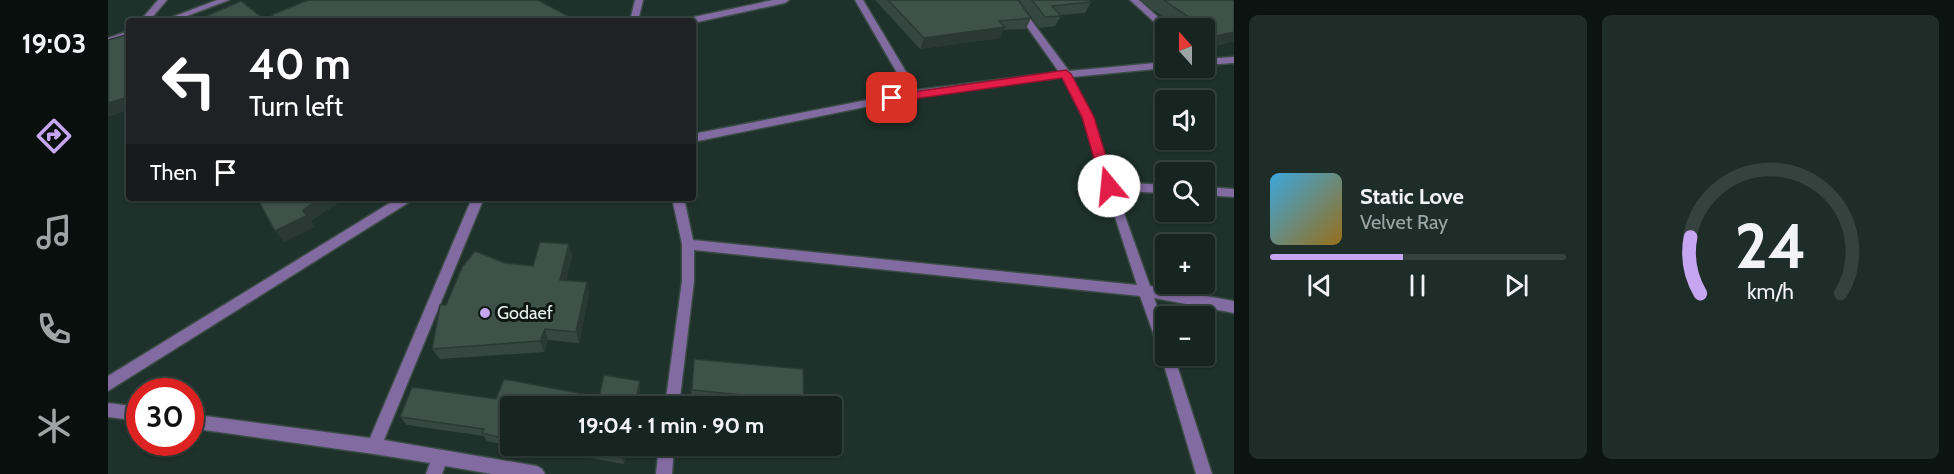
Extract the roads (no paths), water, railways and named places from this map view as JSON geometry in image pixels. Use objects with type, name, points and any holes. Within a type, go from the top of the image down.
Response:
[{"type":"street","points":[[147,18],[163,0]]},
{"type":"street","points":[[174,18],[225,0]]},
{"type":"street","points":[[635,18],[639,0]]},
{"type":"street","points":[[696,19],[785,0]]},
{"type":"street","points":[[859,0],[914,94]]},
{"type":"street","points":[[1012,0],[1066,74],[1088,117],[1109,186],[1155,316]]},
{"type":"street","points":[[1134,0],[1155,18]]},
{"type":"street","points":[[108,41],[126,35]]},
{"type":"street","points":[[1215,61],[1234,60]]},
{"type":"street","points":[[696,137],[914,94],[1066,74],[1155,66]]},
{"type":"street","points":[[1109,186],[1155,188]]},
{"type":"street","points":[[1215,192],[1234,193]]},
{"type":"street","points":[[108,384],[402,201]]},
{"type":"street","points":[[374,447],[477,201]]},
{"type":"street","points":[[673,396],[688,280],[688,244],[679,201]]},
{"type":"street","points":[[688,244],[1147,291],[1234,307]]},
{"type":"street","points":[[1170,366],[1204,474]]},
{"type":"street","points":[[108,410],[126,412]]},
{"type":"street","points":[[204,423],[374,447],[537,474]]},
{"type":"street","points":[[664,474],[666,456]]},
{"type":"street","points":[[434,474],[440,458]]},
{"type":"place","name":"Godaef","points":[[485,313]]}]
